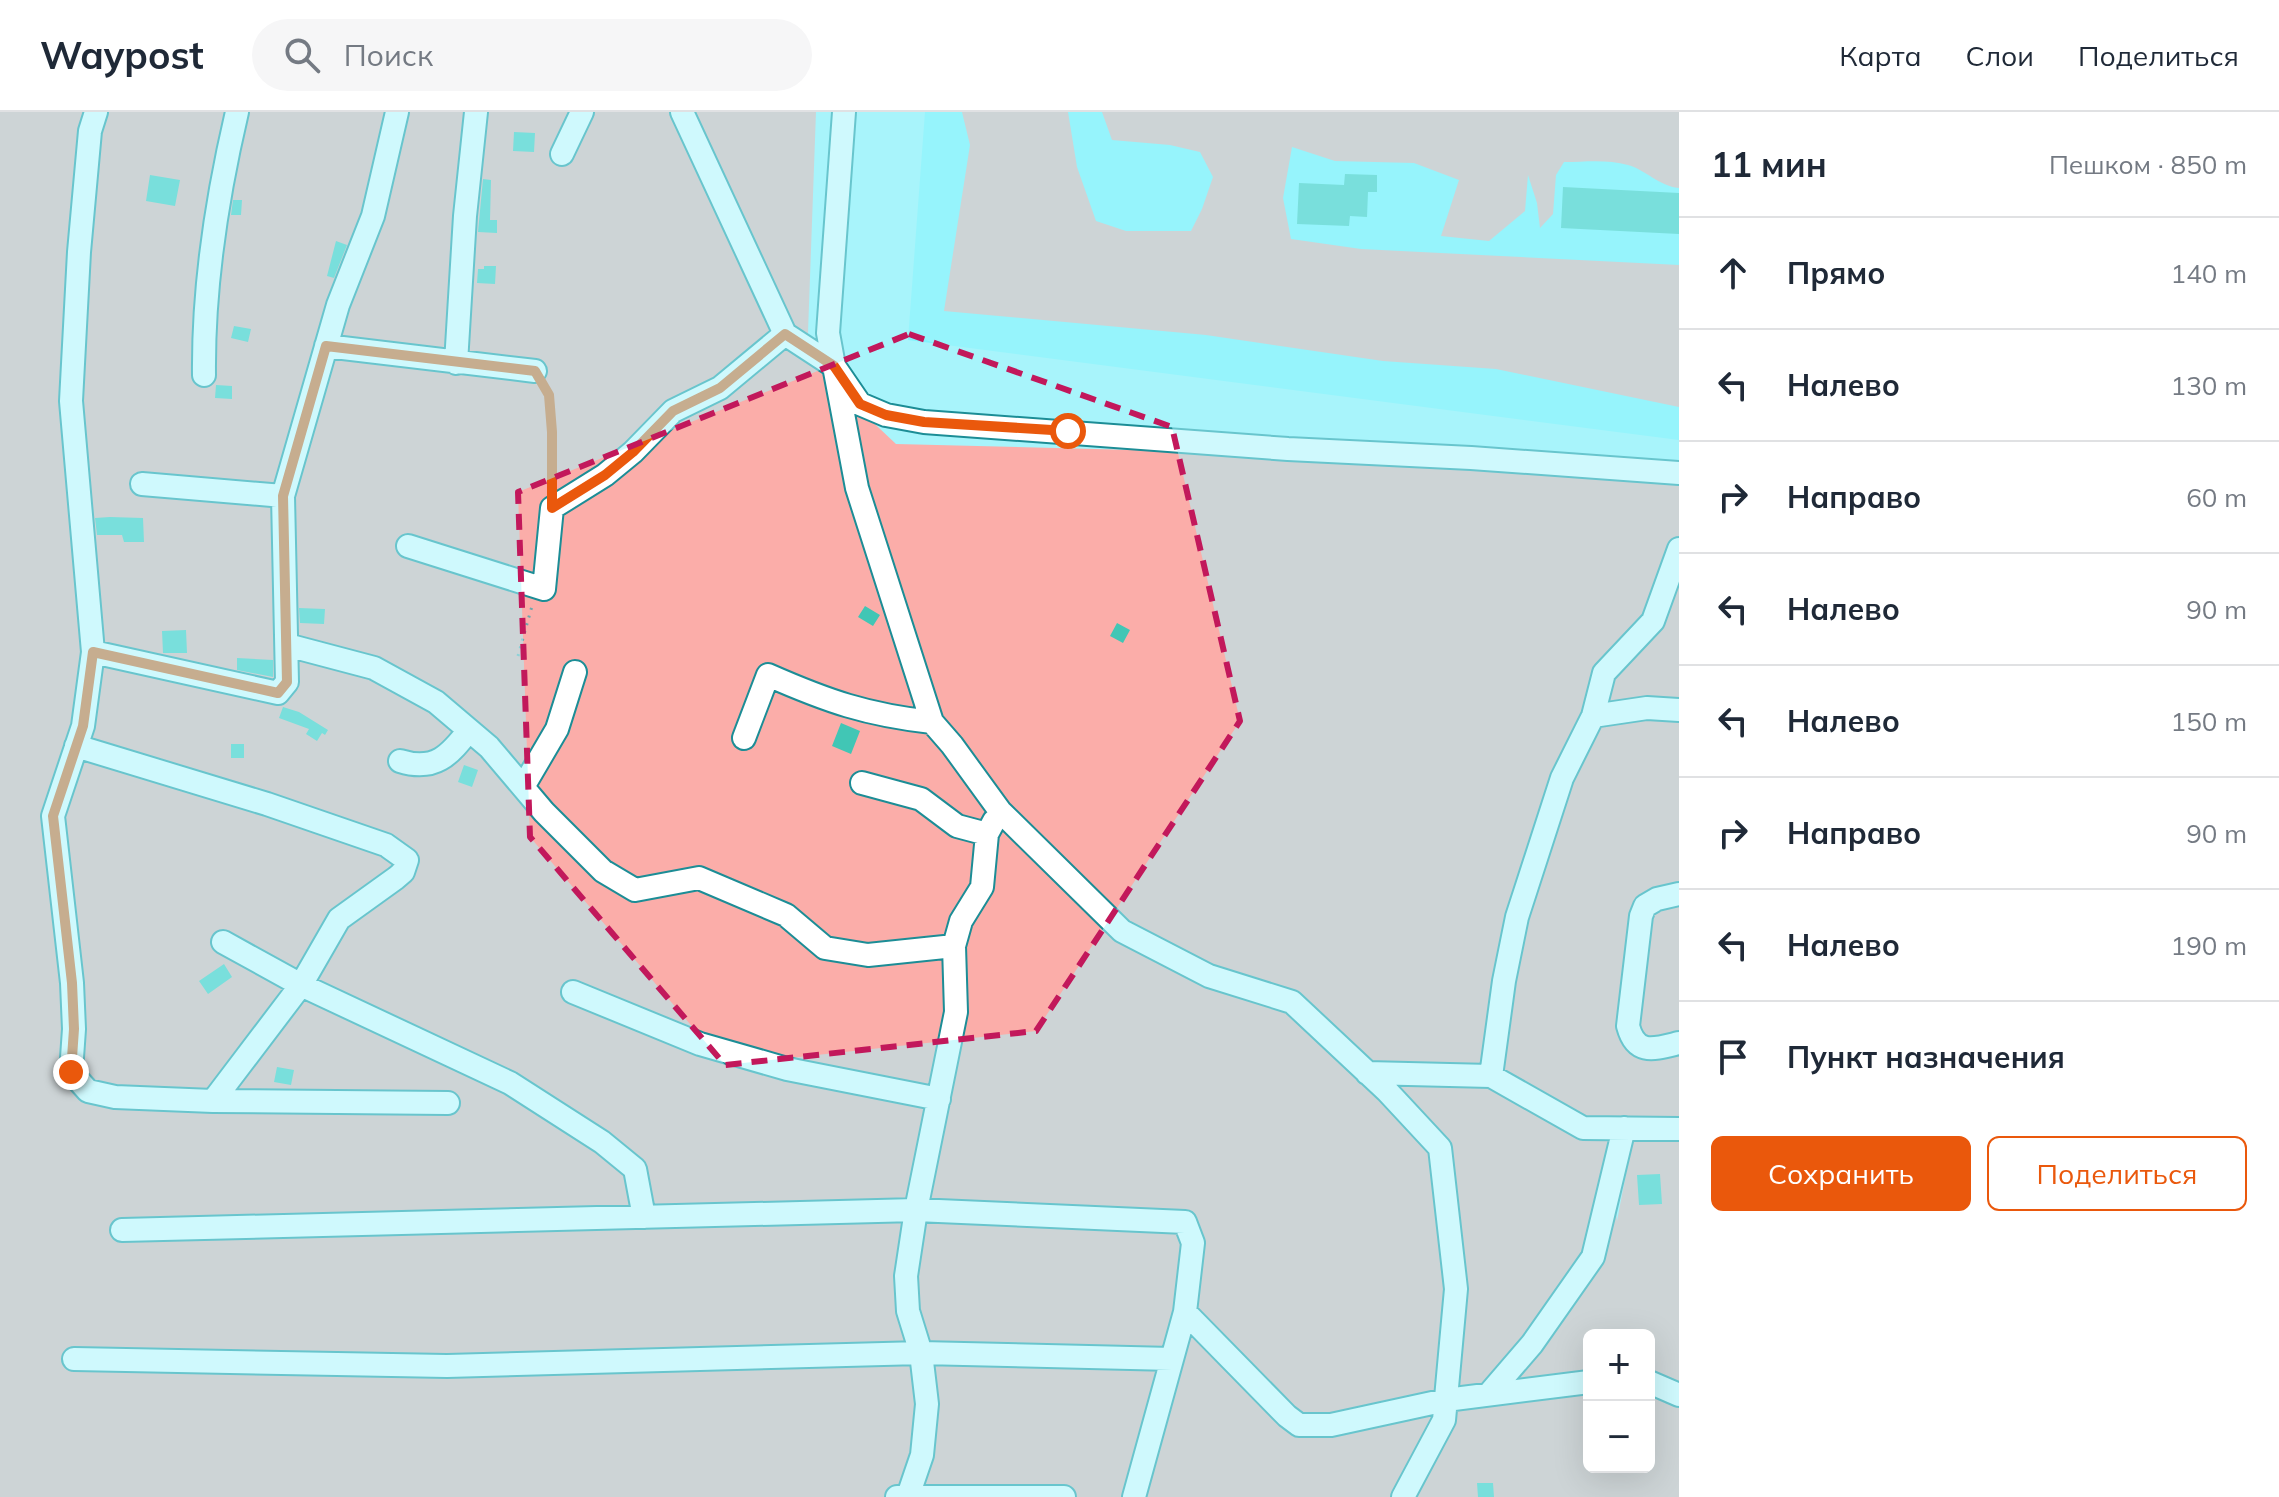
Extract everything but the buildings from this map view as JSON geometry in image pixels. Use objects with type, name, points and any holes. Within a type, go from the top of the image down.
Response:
[{"type":"lane","points":[[96,112],[90,131],[79,252],[71,401],[93,652],[83,726],[53,816],[72,983],[74,1029],[71,1072],[88,1091],[115,1097],[448,1103]]},
{"type":"lane","points":[[204,375],[204,323],[216,228],[237,112]]},
{"type":"lane","points":[[93,652],[278,693],[287,682],[283,496],[338,305],[373,216],[397,112]]},
{"type":"lane","points":[[456,363],[465,216],[476,112]]},
{"type":"lane","points":[[562,154],[582,112]]},
{"type":"lane","points":[[682,112],[785,334],[834,366],[860,404],[886,415],[924,422],[1288,449],[1679,473]]},
{"type":"lane","points":[[844,112],[828,333],[857,488],[932,722],[1000,811],[1122,931],[1209,976],[1292,1002],[1440,1148],[1456,1289],[1444,1420],[1403,1497]]},
{"type":"lane","points":[[408,546],[544,589],[552,508],[605,475],[633,452],[673,411],[720,388],[785,334]]},
{"type":"lane","points":[[326,346],[535,371]]},
{"type":"lane","points":[[142,484],[283,496]]},
{"type":"lane","points":[[1491,1076],[1504,981],[1517,917],[1562,778],[1593,716],[1604,673],[1653,621],[1679,549]]},
{"type":"lane","points":[[287,645],[374,668],[436,702],[489,747],[603,871],[635,890],[699,878],[786,915],[825,948],[868,955],[954,946]]},
{"type":"lane","points":[[523,787],[557,729],[575,672]]},
{"type":"lane","points":[[744,738],[768,675],[838,705],[884,717],[932,722]]},
{"type":"lane","points":[[1593,716],[1647,708],[1679,710]]},
{"type":"lane","points":[[400,761],[430,763],[449,755],[469,730]]},
{"type":"lane","points":[[76,746],[267,804],[386,845],[407,860],[403,872],[339,919],[301,985],[213,1101]]},
{"type":"lane","points":[[862,783],[921,799],[957,826],[987,834]]},
{"type":"lane","points":[[908,1496],[922,1455],[927,1404],[921,1353],[908,1311],[906,1276],[916,1210],[956,1012],[954,946],[961,921],[982,887],[987,834],[1000,811]]},
{"type":"lane","points":[[1679,894],[1657,899],[1645,906],[1641,916],[1628,1026],[1632,1040],[1640,1047],[1658,1048],[1679,1043]]},
{"type":"lane","points":[[223,942],[301,985],[510,1083],[602,1142],[635,1169],[644,1217]]},
{"type":"lane","points":[[573,992],[700,1044],[787,1069],[939,1099]]},
{"type":"lane","points":[[1367,1073],[1491,1076],[1583,1128],[1679,1129]]},
{"type":"lane","points":[[1489,1394],[1532,1344],[1593,1257],[1624,1128]]},
{"type":"lane","points":[[122,1230],[916,1210],[1185,1222],[1193,1243],[1185,1312],[1134,1497]]},
{"type":"lane","points":[[1185,1312],[1299,1425],[1331,1425],[1446,1400],[1583,1383]]},
{"type":"lane","points":[[74,1359],[447,1366],[921,1353],[1172,1359]]},
{"type":"lane","points":[[1655,1385],[1679,1395]]},
{"type":"lane","points":[[895,1497],[1064,1497]]},
{"type":"path","points":[[535,371],[549,395],[552,508]]},
{"type":"path","points":[[518,656],[538,587]]},
{"type":"highlighted area","points":[[909,334],[1172,427],[1240,721],[1036,1031],[725,1065],[530,837],[518,492]]},
{"type":"shaded area","points":[[0,112],[816,112],[807,360],[896,444],[1487,459],[1679,483],[1679,1497],[0,1497]],"holes":[[[1519,1078],[1632,1142],[1617,1221],[1609,1137]]]},
{"type":"shaded area","points":[[925,112],[1679,112],[1679,440],[908,340]]},
{"type":"shaded area","points":[[962,112],[1068,112],[1077,167],[1096,221],[1126,231],[1191,231],[1213,177],[1200,152],[1170,145],[1112,140],[1102,112],[1679,112],[1679,188],[1620,163],[1564,162],[1556,175],[1553,214],[1540,228],[1537,203],[1528,175],[1525,211],[1489,241],[1441,236],[1459,180],[1414,163],[1335,161],[1292,147],[1283,198],[1291,239],[1361,249],[1679,265],[1679,407],[1496,369],[1383,361],[1206,335],[944,311],[970,145]]},
{"type":"route","points":[[71,1072],[74,1029],[72,983],[53,816],[83,726],[93,652],[278,693],[287,682],[283,496],[326,346],[535,371],[549,395],[552,508],[605,475],[633,452],[673,411],[720,388],[785,334],[834,366],[860,404],[886,415],[924,422],[1068,431]]}]
